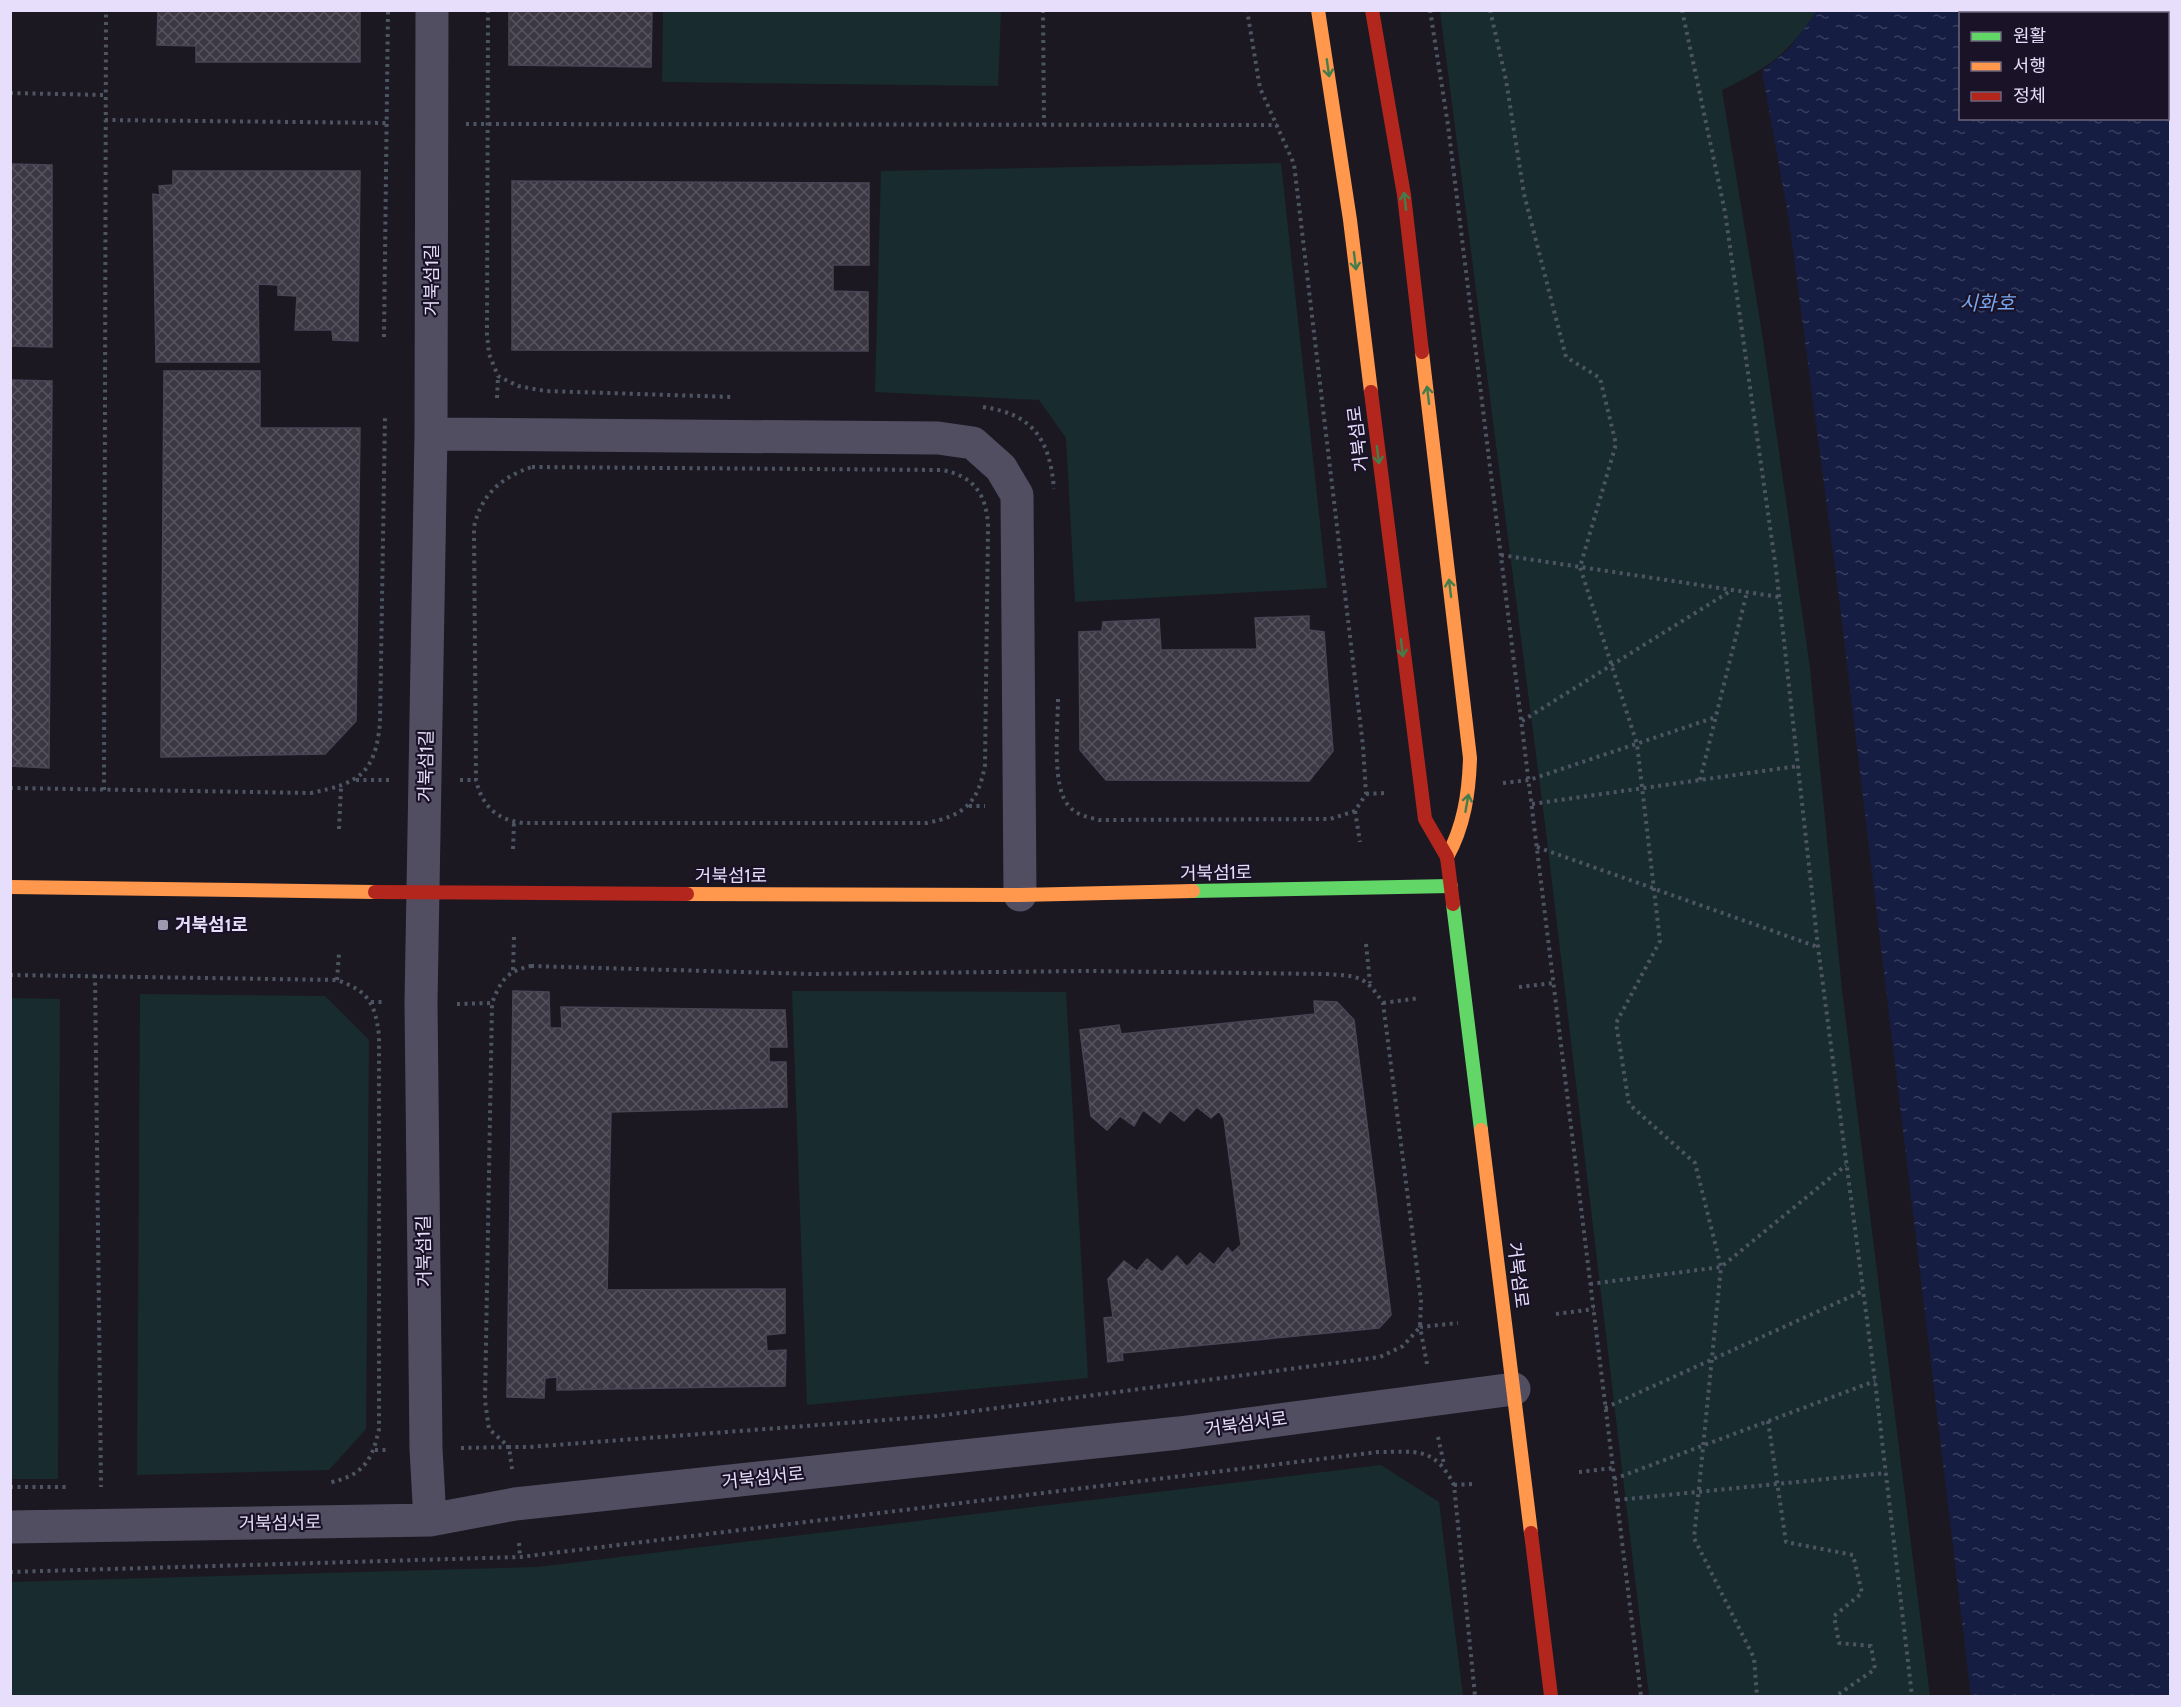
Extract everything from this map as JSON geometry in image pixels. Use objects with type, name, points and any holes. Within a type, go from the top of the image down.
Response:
[{"type":"street","name":"거북섬1길","points":[[430,1520],[426,1449],[421,1003],[432,434],[432,10]]},
{"type":"street","name":"거북섬로","points":[[1318,10],[1350,220],[1425,819],[1447,857],[1551,1696]]},
{"type":"street","points":[[1372,10],[1404,195],[1470,758],[1465,816],[1455,844],[1447,857]]},
{"type":"street","points":[[432,434],[938,438],[974,444],[1002,468],[1017,495],[1020,895]]},
{"type":"street","name":"거북섬1로","points":[[10,887],[424,893],[1020,895],[1451,886]]},
{"type":"street","name":"거북섬서로","points":[[10,1527],[430,1520],[515,1504],[1179,1433],[1514,1389]]},
{"type":"path","points":[[104,790],[106,10]]},
{"type":"path","points":[[384,337],[388,10]]},
{"type":"path","points":[[488,10],[488,334],[489,354],[498,376],[497,398]]},
{"type":"path","points":[[1043,10],[1044,125]]},
{"type":"path","points":[[1058,690],[1059,784],[1067,805],[1079,814],[1099,820],[1330,819],[1355,811],[1366,794],[1364,755],[1294,164],[1260,88],[1247,10]]},
{"type":"path","points":[[1430,10],[1448,125],[1641,1696]]},
{"type":"path","points":[[1490,10],[1506,80],[1524,194],[1566,357],[1600,378],[1616,444],[1580,567],[1637,744],[1659,941],[1616,1023],[1629,1104],[1695,1163],[1721,1267],[1694,1538],[1754,1658],[1757,1696]]},
{"type":"path","points":[[1682,10],[1725,212],[1779,597],[1818,946],[1875,1381],[1912,1696]]},
{"type":"path","points":[[10,93],[105,95]]},
{"type":"path","points":[[105,120],[395,123]]},
{"type":"path","points":[[462,124],[1277,125]]},
{"type":"path","points":[[498,376],[518,386],[545,391],[742,398]]},
{"type":"path","points":[[974,405],[995,408],[1023,418],[1040,436],[1051,459],[1055,500]]},
{"type":"path","points":[[10,788],[311,793],[341,787],[356,780],[369,768],[378,745],[380,723],[385,416]]},
{"type":"path","points":[[532,467],[942,470],[957,473],[979,488],[985,500],[988,526],[985,765],[982,782],[967,806],[946,819],[927,823],[514,822],[496,815],[485,804],[476,780],[474,527],[485,498],[503,479],[532,467]]},
{"type":"path","points":[[498,475],[498,484]]},
{"type":"path","points":[[1501,555],[1779,597]]},
{"type":"path","points":[[1522,721],[1732,590]]},
{"type":"path","points":[[1700,780],[1748,592]]},
{"type":"path","points":[[1497,784],[1528,780],[1716,717]]},
{"type":"path","points":[[1532,804],[1798,766]]},
{"type":"path","points":[[356,780],[396,780]]},
{"type":"path","points":[[459,780],[476,780]]},
{"type":"path","points":[[339,829],[341,787]]},
{"type":"path","points":[[967,806],[989,806]]},
{"type":"path","points":[[1355,811],[1360,842]]},
{"type":"path","points":[[513,849],[514,822]]},
{"type":"path","points":[[1537,847],[1818,946]]},
{"type":"path","points":[[513,970],[514,937]]},
{"type":"path","points":[[1366,944],[1370,983],[1383,1003],[1421,1300],[1420,1327],[1426,1364]]},
{"type":"path","points":[[337,980],[339,953]]},
{"type":"path","points":[[512,1470],[509,1447],[489,1429],[485,1401],[492,1003],[501,980],[513,970],[531,966],[811,974],[1089,971],[1325,974],[1350,975],[1370,983]]},
{"type":"path","points":[[10,975],[337,980],[363,993],[371,1002],[376,1014],[379,1035],[379,1429],[375,1450],[362,1468],[349,1479],[320,1485]]},
{"type":"path","points":[[94,975],[101,1487]]},
{"type":"path","points":[[1519,987],[1554,983]]},
{"type":"path","points":[[1383,1003],[1420,998]]},
{"type":"path","points":[[371,1002],[390,1002]]},
{"type":"path","points":[[456,1004],[492,1003]]},
{"type":"path","points":[[1590,1284],[1721,1267],[1847,1165]]},
{"type":"path","points":[[1605,1408],[1863,1292]]},
{"type":"path","points":[[1556,1314],[1594,1309]]},
{"type":"path","points":[[460,1448],[530,1448],[937,1416],[1380,1357],[1403,1346],[1420,1327],[1458,1323]]},
{"type":"path","points":[[1224,1378],[1226,1387]]},
{"type":"path","points":[[1614,1479],[1875,1381]]},
{"type":"path","points":[[1768,1421],[1786,1542],[1853,1555],[1863,1593],[1834,1616],[1839,1643],[1871,1646],[1875,1669],[1836,1696]]},
{"type":"path","points":[[1438,1437],[1444,1464],[1454,1485],[1475,1696]]},
{"type":"path","points":[[375,1450],[388,1450]]},
{"type":"path","points":[[10,1572],[520,1557],[1378,1452],[1425,1454],[1444,1464]]},
{"type":"path","points":[[1579,1472],[1613,1468]]},
{"type":"path","points":[[1617,1500],[1886,1473]]},
{"type":"path","points":[[1454,1485],[1473,1484]]},
{"type":"path","points":[[10,1487],[78,1487]]},
{"type":"path","points":[[90,1487],[112,1487]]},
{"type":"path","points":[[519,1544],[520,1557]]},
{"type":"green space","points":[[663,11],[1001,11],[998,86],[662,82]]},
{"type":"green space","points":[[1440,11],[1817,11],[1796,39],[1776,58],[1722,90],[1762,333],[1810,668],[1842,990],[1930,1696],[1649,1696],[1546,832]]},
{"type":"green space","points":[[1281,163],[1327,588],[1075,602],[1066,438],[1039,400],[875,392],[881,171]]},
{"type":"green space","points":[[792,991],[1066,992],[1088,1378],[807,1405]]},
{"type":"green space","points":[[140,994],[325,996],[369,1040],[366,1429],[329,1470],[137,1475]]},
{"type":"green space","points":[[11,998],[60,999],[58,1479],[11,1479]]},
{"type":"green space","points":[[1381,1465],[1439,1502],[1463,1696],[11,1696],[11,1582],[537,1567]]},
{"type":"water","name":"시화호","points":[[1817,11],[2170,11],[2170,1696],[1971,1696],[1839,597],[1789,220],[1762,71],[1789,49]]},
{"type":"building","points":[[158,10],[360,10],[360,62],[196,62],[196,46],[157,45]]},
{"type":"building","points":[[509,10],[652,10],[651,67],[509,65]]},
{"type":"building","points":[[10,164],[52,165],[52,347],[10,346]]},
{"type":"building","points":[[173,171],[360,171],[358,341],[333,340],[332,330],[295,330],[297,296],[278,295],[278,285],[258,284],[259,362],[156,362],[153,194],[160,195],[159,186],[173,185]]},
{"type":"building","points":[[512,181],[869,183],[869,265],[833,265],[833,291],[868,292],[868,351],[512,350]]},
{"type":"building","points":[[164,371],[260,371],[260,428],[360,428],[356,721],[325,754],[161,757]]},
{"type":"building","points":[[10,380],[52,381],[49,768],[10,766]]},
{"type":"building","points":[[1309,616],[1309,630],[1324,632],[1333,751],[1309,781],[1106,780],[1080,750],[1079,632],[1102,631],[1103,622],[1159,619],[1161,650],[1257,649],[1255,618]]},
{"type":"building","points":[[513,991],[549,992],[550,1028],[562,1028],[561,1007],[785,1010],[787,1047],[769,1047],[769,1062],[786,1062],[787,1107],[611,1112],[607,1290],[785,1289],[785,1333],[766,1335],[767,1351],[786,1350],[785,1386],[557,1390],[557,1377],[545,1378],[544,1398],[507,1397]]},
{"type":"building","points":[[1314,1001],[1337,1002],[1354,1020],[1391,1315],[1379,1328],[1122,1353],[1123,1360],[1108,1362],[1104,1318],[1113,1317],[1108,1279],[1124,1261],[1137,1271],[1147,1259],[1162,1272],[1177,1256],[1187,1267],[1200,1253],[1214,1265],[1228,1248],[1232,1253],[1241,1245],[1224,1119],[1219,1111],[1211,1118],[1197,1107],[1184,1121],[1170,1110],[1160,1123],[1143,1110],[1134,1126],[1120,1116],[1107,1130],[1091,1116],[1080,1030],[1119,1025],[1121,1034],[1315,1014]]},
{"type":"traffic: fast","points":[[1193,891],[1451,886]]},
{"type":"traffic: fast","points":[[1453,904],[1481,1130]]},
{"type":"traffic: slow","points":[[1318,10],[1350,220],[1371,392]]},
{"type":"traffic: slow","points":[[1422,352],[1470,758],[1464,809],[1458,833],[1447,857]]},
{"type":"traffic: slow","points":[[10,887],[375,892]]},
{"type":"traffic: slow","points":[[687,894],[1020,895],[1193,891]]},
{"type":"traffic: slow","points":[[1481,1130],[1531,1533]]},
{"type":"traffic: jam","points":[[1372,10],[1404,195],[1422,352]]},
{"type":"traffic: jam","points":[[1371,392],[1425,819],[1447,857],[1453,904]]},
{"type":"traffic: jam","points":[[375,892],[687,894]]},
{"type":"traffic: jam","points":[[1531,1533],[1551,1696]]},
{"type":"place","name":"거북섬1로","points":[[163,925]]}]
